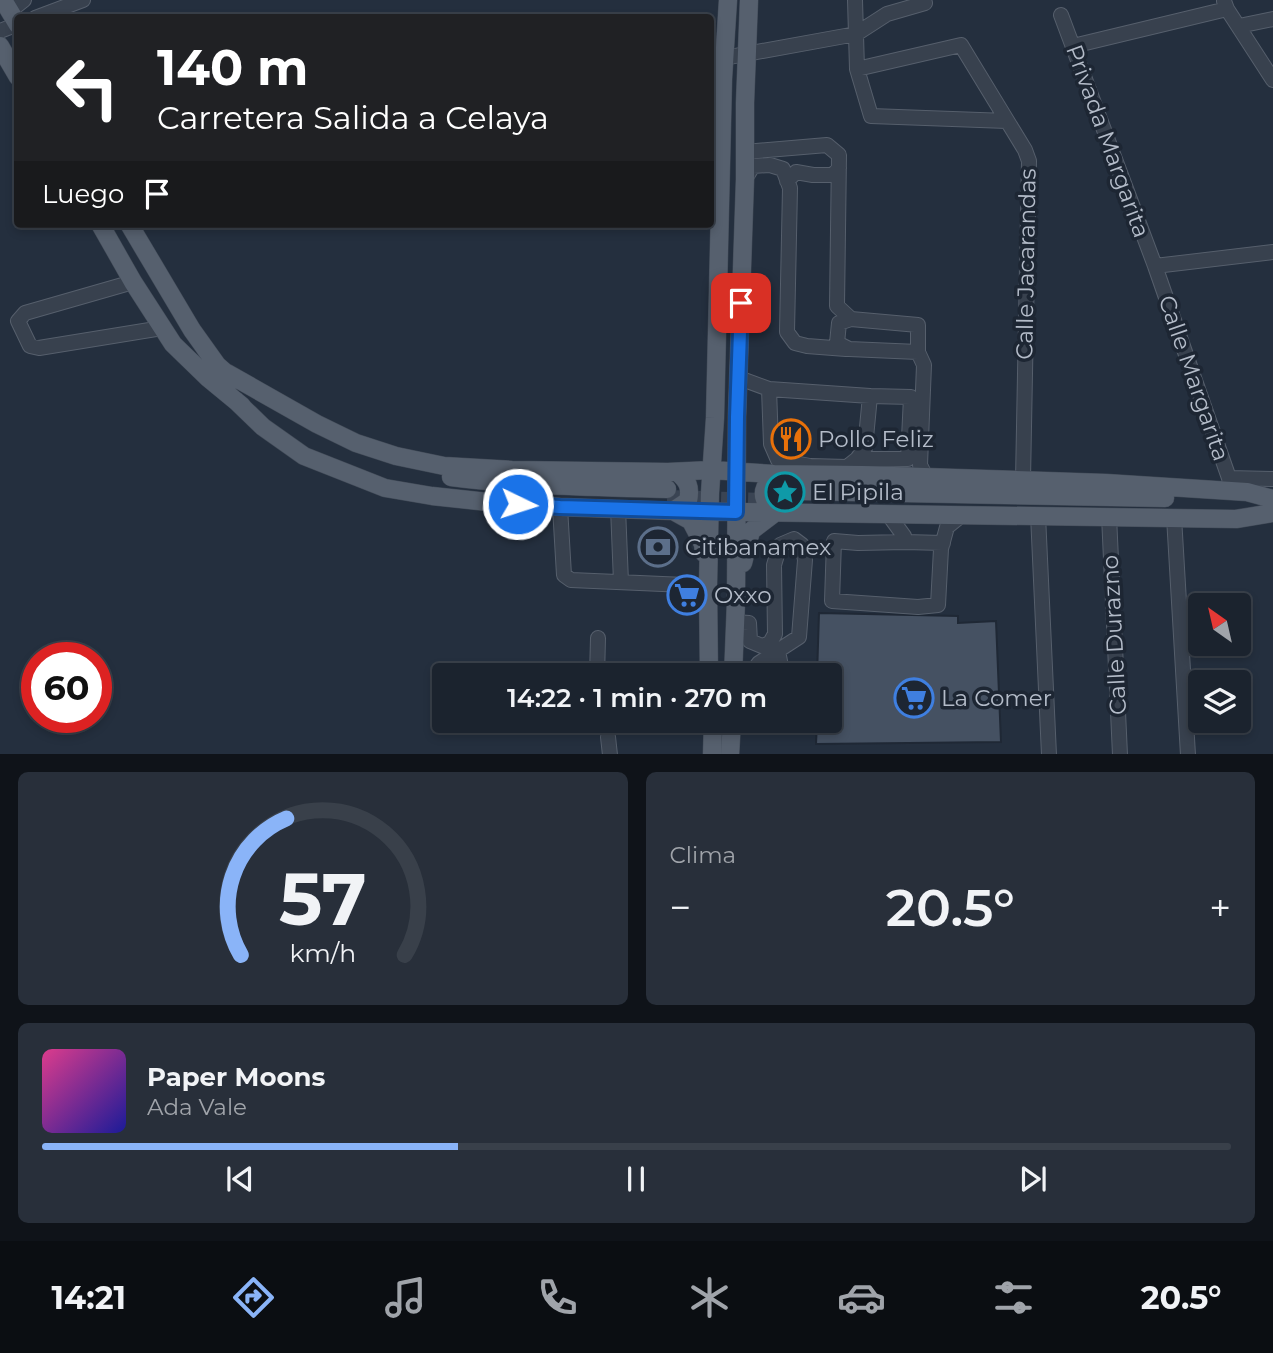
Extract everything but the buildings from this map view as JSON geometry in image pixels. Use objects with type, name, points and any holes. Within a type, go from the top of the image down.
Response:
[{"type":"main road","points":[[709,663],[710,502],[728,0]]},
{"type":"main road","points":[[733,663],[737,417],[749,0]]},
{"type":"main road","points":[[0,46],[14,70]]},
{"type":"main road","points":[[722,153],[745,152]]},
{"type":"main road","points":[[102,228],[173,344],[263,427],[303,456],[385,488],[445,498],[560,507],[618,508],[669,499]]},
{"type":"main road","points":[[131,228],[192,330],[217,365],[275,415],[331,444],[426,474],[477,481],[563,486],[688,501],[690,489],[686,479],[677,472]]},
{"type":"main road","points":[[227,373],[356,443],[396,456],[444,466],[512,470],[711,470],[774,474],[860,467],[926,477],[1230,484],[1273,499]]},
{"type":"main road","points":[[234,400],[285,436],[320,454],[366,472],[404,483],[472,492],[710,502],[736,512],[1236,519],[1273,513]]},
{"type":"main road","points":[[737,417],[745,450],[756,465],[774,474]]},
{"type":"main road","points":[[677,472],[693,465],[702,456],[709,446],[715,418]]},
{"type":"main road","points":[[774,474],[765,484],[764,495],[767,505],[776,512]]},
{"type":"main road","points":[[1273,499],[800,497],[1273,513]]},
{"type":"main road","points":[[669,499],[691,521],[703,544],[708,586]]},
{"type":"main road","points":[[736,601],[751,531],[776,512]]},
{"type":"main road","points":[[712,754],[713,733]]},
{"type":"main road","points":[[730,754],[731,733]]},
{"type":"street","points":[[46,14],[83,0]]},
{"type":"street","points":[[855,0],[858,69],[871,116],[1007,121]]},
{"type":"street","points":[[724,58],[856,34],[887,14],[925,3]]},
{"type":"street","points":[[1073,46],[1225,4],[1273,80]]},
{"type":"street","points":[[0,31],[14,15]]},
{"type":"street","name":"Privada Margarita","points":[[1061,15],[1155,266]]},
{"type":"street","points":[[1240,26],[1273,19]]},
{"type":"street","name":"Calle Jacarandas","points":[[858,69],[961,45],[1025,150],[1029,161],[1023,480]]},
{"type":"street","points":[[745,152],[827,145],[839,155],[837,306],[851,319]]},
{"type":"street","points":[[804,173],[805,147]]},
{"type":"street","points":[[745,179],[753,166],[771,165],[783,169],[790,188],[787,332],[795,343],[807,346],[918,352]]},
{"type":"street","points":[[787,181],[796,172],[833,175],[839,168]]},
{"type":"street","points":[[1155,266],[1273,252]]},
{"type":"street","name":"Calle Margarita","points":[[1155,266],[1230,484]]},
{"type":"street","points":[[133,282],[25,313],[18,321],[30,346],[39,348],[162,328]]},
{"type":"street","points":[[849,349],[837,343],[839,323],[851,319],[918,326],[918,352],[924,365],[920,466],[926,477]]},
{"type":"street","points":[[739,378],[769,389],[911,397],[908,459],[860,467],[810,466],[778,460],[771,444],[769,389]]},
{"type":"street","points":[[860,467],[865,448],[870,396]]},
{"type":"street","points":[[1230,484],[1273,479]]},
{"type":"street","points":[[560,507],[564,575],[571,580],[708,586]]},
{"type":"street","points":[[618,508],[621,582]]},
{"type":"street","points":[[888,514],[904,536],[905,542]]},
{"type":"street","points":[[943,543],[834,541],[832,601],[918,607],[939,605],[941,549],[943,543],[947,527],[963,514]]},
{"type":"street","points":[[1038,515],[1049,754]]},
{"type":"street","name":"Calle Durazno","points":[[1109,516],[1120,754]]},
{"type":"street","points":[[1174,517],[1188,754]]},
{"type":"street","points":[[759,663],[774,647],[799,637],[805,560],[802,545],[794,539],[780,545],[774,565],[774,647],[779,663]]},
{"type":"street","points":[[735,622],[749,623],[749,663]]},
{"type":"street","points":[[597,663],[598,638]]},
{"type":"street","points":[[750,641],[774,647]]},
{"type":"street","points":[[608,737],[610,754]]},
{"type":"green space","points":[[776,480],[794,480],[795,504],[775,505],[770,486]]},
{"type":"tunnel","points":[[667,499],[800,503]]},
{"type":"place","name":"Pollo Feliz","points":[[791,439]]},
{"type":"place","name":"El Pipila","points":[[785,492]]},
{"type":"place","name":"Citibanamex","points":[[658,547]]},
{"type":"place","name":"Oxxo","points":[[687,595]]},
{"type":"place","name":"La Comer","points":[[914,698]]},
{"type":"route","points":[[518,504],[736,512],[741,303]]}]
